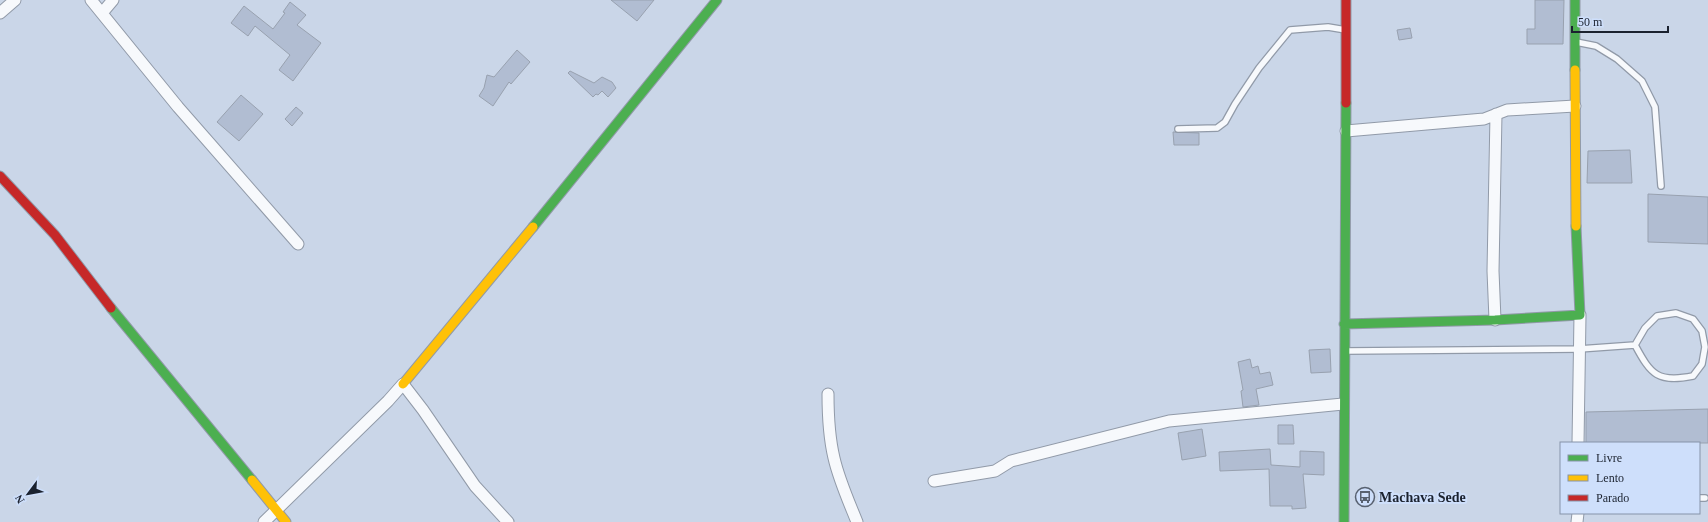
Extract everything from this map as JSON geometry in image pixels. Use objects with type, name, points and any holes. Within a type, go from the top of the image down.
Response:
[{"type":"street","points":[[0,13],[15,0]]},
{"type":"street","points":[[91,0],[178,106],[298,244]]},
{"type":"street","points":[[102,13],[113,0]]},
{"type":"street","points":[[264,522],[383,406],[403,384],[570,182],[717,0]]},
{"type":"street","points":[[1344,522],[1343,404],[1346,0]]},
{"type":"street","points":[[1575,0],[1576,219],[1580,315],[1578,442]]},
{"type":"street","points":[[1346,131],[1476,120],[1507,110],[1575,106]]},
{"type":"street","points":[[1495,320],[1493,271],[1496,114]]},
{"type":"street","points":[[0,176],[55,235],[132,335],[286,522]]},
{"type":"street","points":[[1344,324],[1495,320],[1580,315]]},
{"type":"street","points":[[403,384],[423,410],[475,486],[508,522]]},
{"type":"street","points":[[828,394],[828,420],[834,459],[857,522]]},
{"type":"street","points":[[934,481],[995,471],[1011,461],[1169,421],[1343,404]]},
{"type":"lane","points":[[1178,129],[1217,128],[1225,122],[1259,68],[1290,30],[1328,27],[1346,30]]},
{"type":"lane","points":[[1575,42],[1596,46],[1617,58],[1642,81],[1655,107],[1661,186]]},
{"type":"lane","points":[[1676,313],[1693,319],[1702,331],[1705,348],[1702,364],[1693,376],[1675,380],[1655,375],[1644,361],[1635,345],[1645,328],[1657,316],[1676,313]]},
{"type":"lane","points":[[1344,351],[1579,349],[1635,345]]},
{"type":"building","points":[[611,0],[654,0],[637,21]]},
{"type":"building","points":[[1535,0],[1564,0],[1563,44],[1527,44],[1527,29],[1535,29]]},
{"type":"building","points":[[290,2],[306,15],[297,25],[321,43],[293,81],[279,70],[290,55],[255,26],[248,36],[231,23],[244,6],[273,29],[285,13],[283,12]]},
{"type":"building","points":[[1410,28],[1412,38],[1399,40],[1397,30]]},
{"type":"building","points":[[517,50],[530,62],[511,84],[509,82],[493,106],[479,96],[484,88],[487,75],[494,77]]},
{"type":"building","points":[[570,71],[594,83],[602,77],[612,82],[616,88],[608,97],[602,91],[593,97],[568,73]]},
{"type":"building","points":[[241,95],[263,114],[239,141],[217,122]]},
{"type":"building","points":[[296,107],[303,113],[292,126],[285,119]]},
{"type":"building","points":[[1173,132],[1199,133],[1199,145],[1174,145]]},
{"type":"building","points":[[1630,150],[1632,183],[1587,183],[1588,151]]},
{"type":"building","points":[[1648,194],[1708,197],[1708,244],[1648,242]]},
{"type":"building","points":[[1330,349],[1331,372],[1311,373],[1309,350]]},
{"type":"building","points":[[1250,359],[1252,368],[1258,366],[1260,374],[1270,372],[1273,385],[1256,389],[1259,405],[1243,407],[1241,391],[1243,390],[1238,362]]},
{"type":"building","points":[[1708,409],[1708,443],[1586,442],[1586,412]]},
{"type":"building","points":[[1278,425],[1293,425],[1294,444],[1278,444]]},
{"type":"building","points":[[1202,429],[1206,456],[1182,460],[1178,433]]},
{"type":"building","points":[[1270,449],[1271,465],[1300,467],[1300,451],[1324,452],[1324,475],[1303,474],[1306,508],[1292,509],[1292,506],[1270,506],[1269,469],[1220,471],[1219,452]]},
{"type":"traffic: fast","points":[[533,227],[717,0]]},
{"type":"traffic: fast","points":[[1575,0],[1575,70]]},
{"type":"traffic: fast","points":[[1344,522],[1346,103]]},
{"type":"traffic: fast","points":[[1344,324],[1495,320],[1580,315],[1576,226]]},
{"type":"traffic: fast","points":[[111,308],[252,480]]},
{"type":"traffic: slow","points":[[1575,70],[1576,226]]},
{"type":"traffic: slow","points":[[403,384],[533,227]]},
{"type":"traffic: slow","points":[[252,480],[286,522]]},
{"type":"traffic: jam","points":[[1346,0],[1346,103]]},
{"type":"traffic: jam","points":[[0,176],[55,235],[111,308]]},
{"type":"place","name":"Machava Sede","points":[[1365,497]]}]
